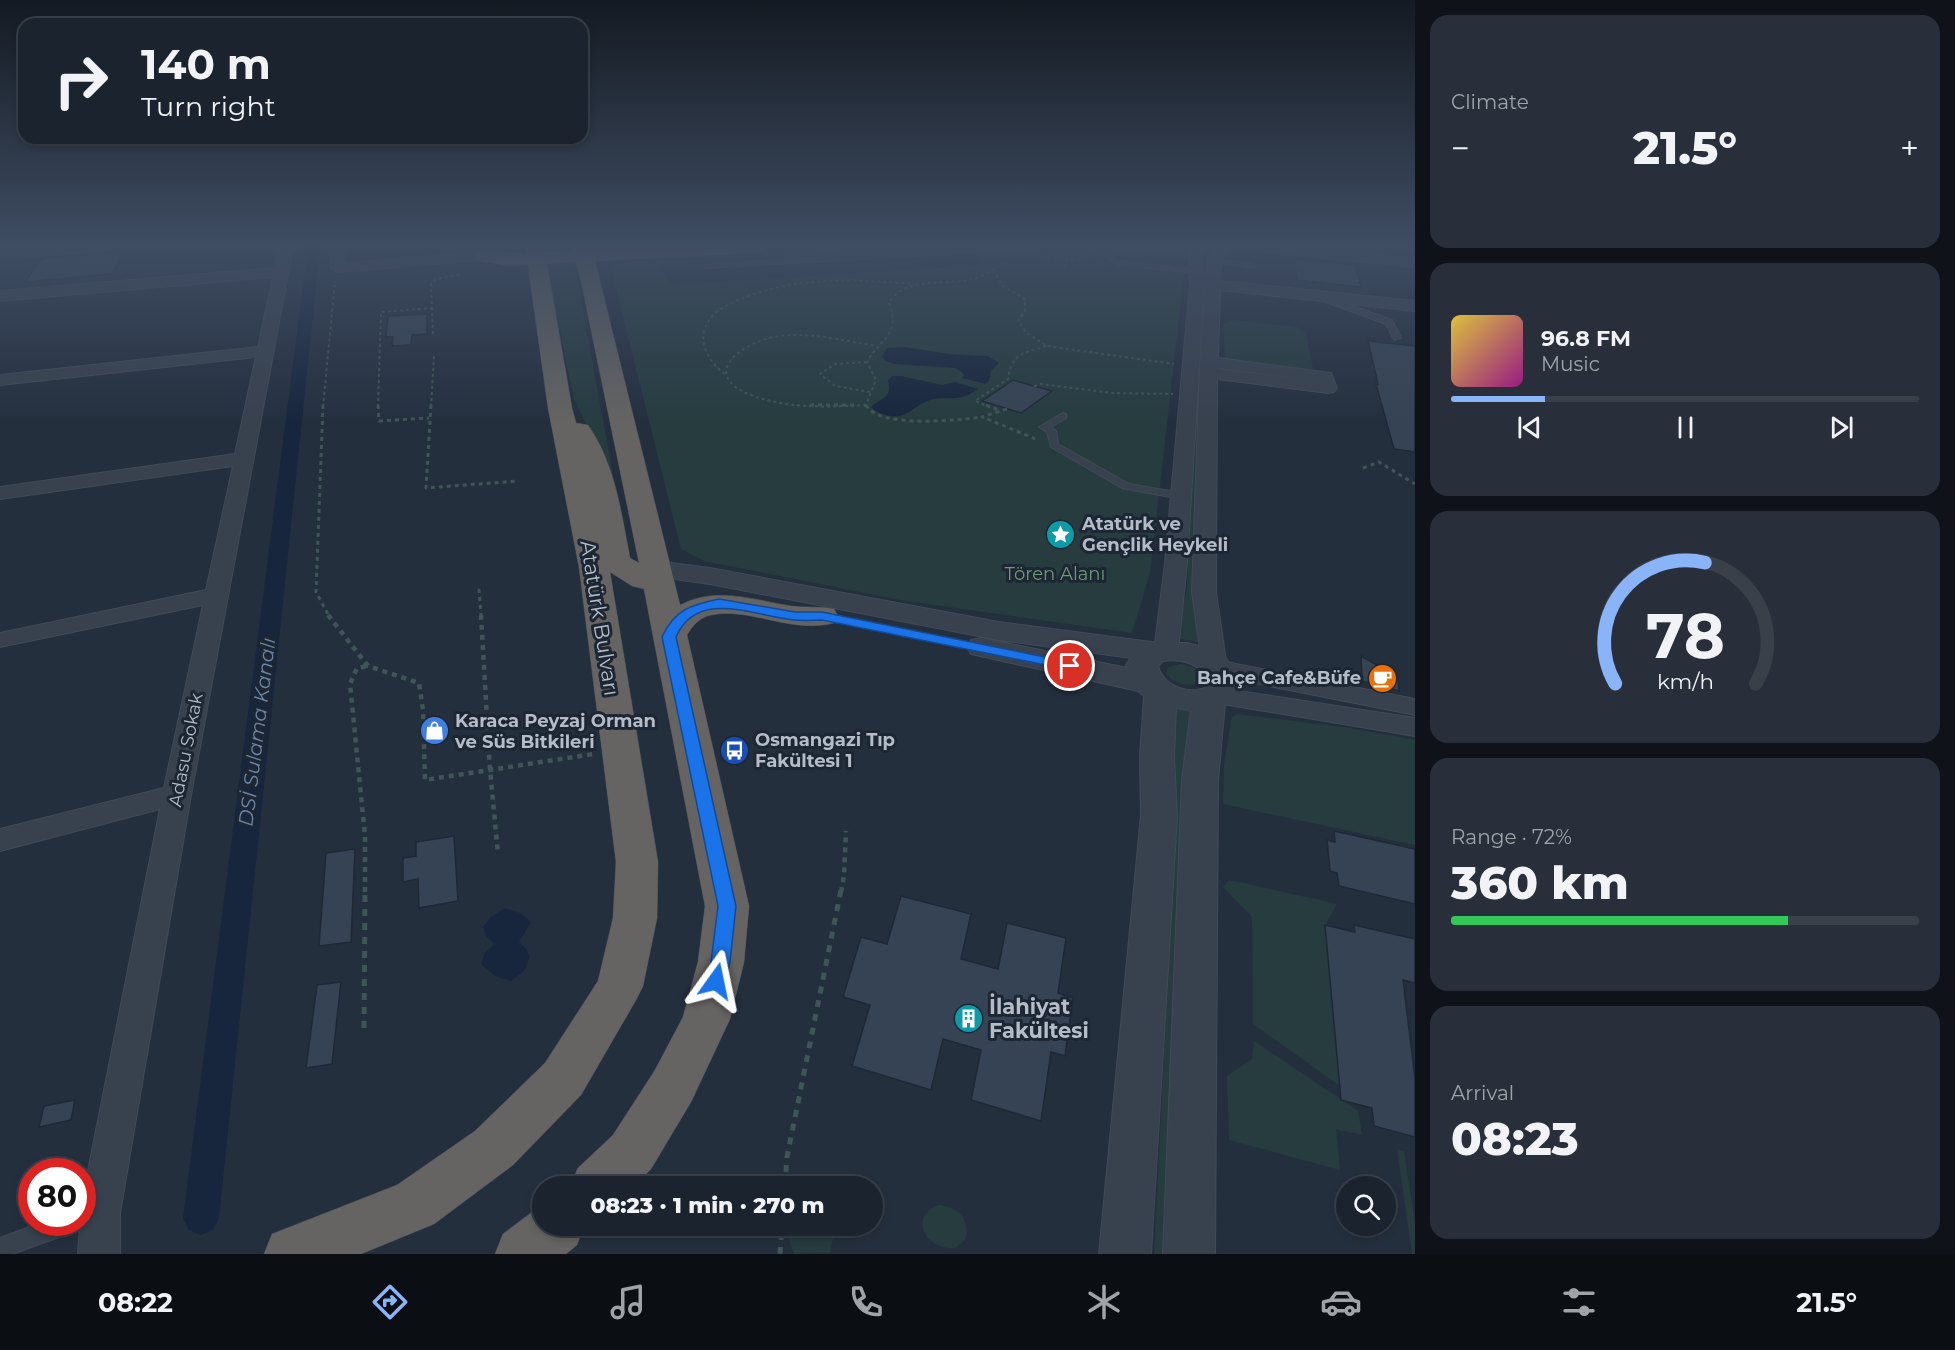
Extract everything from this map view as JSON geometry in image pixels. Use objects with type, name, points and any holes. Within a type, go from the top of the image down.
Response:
[{"type":"highway","name":"Atatürk Bulvarı","points":[[292,1254],[415,1205],[494,1148],[562,1079],[620,986],[635,918],[637,862],[601,612],[538,306]]},
{"type":"highway","points":[[594,306],[652,577],[669,637],[727,906],[721,962],[706,1019],[674,1086],[632,1152],[607,1176]]},
{"type":"highway","points":[[560,408],[586,437],[597,470],[616,562],[652,577]]},
{"type":"highway","points":[[601,612],[652,577]]},
{"type":"highway","points":[[669,637],[675,624],[687,614],[700,607],[719,603],[795,616],[822,616]]},
{"type":"highway","points":[[523,1254],[545,1236]]},
{"type":"street","name":"Adasu Sokak","points":[[96,1192],[274,306]]},
{"type":"street","points":[[1190,1254],[1200,780],[1215,682],[1204,592],[1203,306]]},
{"type":"street","points":[[0,380],[264,351]]},
{"type":"street","points":[[1204,367],[1325,377],[1328,388],[1204,367]]},
{"type":"street","points":[[1125,1254],[1159,815],[1158,669],[1176,563],[1189,393],[1204,367]]},
{"type":"street","points":[[0,493],[242,459]]},
{"type":"street","points":[[652,577],[711,576],[999,631],[1158,669],[1188,701],[1215,682],[1415,707]]},
{"type":"street","points":[[652,577],[690,592],[982,647],[1158,669],[1196,654],[1215,682],[1415,727]]},
{"type":"street","points":[[0,640],[216,595]]},
{"type":"street","points":[[0,840],[177,795]]},
{"type":"street","name":"Adasu Sokak","points":[[95,1236],[99,1254]]},
{"type":"lane","points":[[1344,306],[1389,322],[1397,338]]},
{"type":"lane","points":[[1063,416],[1044,427],[1052,431],[1054,445],[1126,486],[1181,496]]},
{"type":"lane","points":[[0,1248],[34,1236]]},
{"type":"path","points":[[333,306],[324,383],[316,592],[322,608],[368,666]]},
{"type":"path","points":[[727,306],[717,311],[706,323],[704,329],[710,360],[725,374],[729,382],[739,389],[770,399],[809,404],[866,405]]},
{"type":"path","points":[[867,362],[876,346],[890,336],[895,325],[894,313],[890,306]]},
{"type":"path","points":[[1024,306],[1018,321],[1027,333],[1047,346],[1204,367]]},
{"type":"path","points":[[429,418],[379,421],[381,312],[432,308],[433,334]]},
{"type":"path","points":[[725,374],[726,367],[738,350],[761,339],[795,336],[876,346]]},
{"type":"path","points":[[1001,411],[975,401],[1008,379],[1010,364],[1016,357],[1047,346]]},
{"type":"path","points":[[434,355],[426,488],[518,481]]},
{"type":"path","points":[[867,362],[828,366],[820,374],[827,382],[838,386],[870,392]]},
{"type":"path","points":[[866,405],[876,380],[867,362]]},
{"type":"path","points":[[1034,386],[1041,384],[1112,393],[1189,393]]},
{"type":"path","points":[[866,405],[870,411],[897,418],[950,420],[982,417],[1007,409]]},
{"type":"path","points":[[982,417],[1054,445]]},
{"type":"path","points":[[1363,468],[1378,462],[1415,484]]},
{"type":"path","points":[[479,589],[490,770],[498,854]]},
{"type":"path","points":[[363,1028],[365,836],[350,684],[357,668],[368,666],[402,675],[419,683],[423,710],[425,780],[621,750]]},
{"type":"path","points":[[786,1176],[787,1158],[844,876],[846,831]]},
{"type":"path","points":[[780,1254],[781,1236]]},
{"type":"green space","points":[[555,306],[582,306],[628,559],[594,440],[574,399]]},
{"type":"green space","name":"Tören Alanı","points":[[620,306],[1180,306],[1150,573],[1132,633],[900,600],[704,561],[681,549]]},
{"type":"green space","points":[[1233,320],[1297,327],[1306,333],[1313,369],[1301,371],[1231,362],[1225,358],[1223,324]]},
{"type":"green space","points":[[1196,374],[1200,375],[1193,590],[1196,623],[1202,643],[1176,638],[1187,589]]},
{"type":"green space","points":[[1181,664],[1193,667],[1201,674],[1199,683],[1180,684],[1169,677],[1166,673],[1168,667]]},
{"type":"green space","points":[[1171,705],[1201,711],[1169,1254],[1154,1254],[1175,839],[1176,785]]},
{"type":"green space","points":[[1238,714],[1350,728],[1415,740],[1415,845],[1223,804],[1224,764],[1232,717]]},
{"type":"green space","points":[[1229,880],[1337,904],[1325,925],[1340,1086],[1253,1024],[1252,917],[1223,887]]},
{"type":"green space","points":[[1254,1041],[1358,1111],[1362,1135],[1336,1129],[1340,1170],[1229,1140],[1227,1076],[1252,1059]]},
{"type":"green space","points":[[1397,1149],[1404,1151],[1415,1223],[1415,1254],[1412,1254]]},
{"type":"green space","points":[[939,1205],[952,1208],[965,1221],[965,1240],[955,1248],[936,1244],[924,1232],[922,1224],[924,1217],[929,1210]]},
{"type":"green space","points":[[831,1236],[833,1239],[830,1253],[794,1254],[788,1237]]},
{"type":"water","points":[[904,347],[949,354],[987,356],[999,363],[991,371],[989,381],[985,384],[962,378],[964,376],[962,372],[955,368],[894,364],[882,357],[887,348]]},
{"type":"water","points":[[892,376],[942,385],[955,382],[978,389],[959,398],[930,400],[901,415],[887,415],[871,407],[888,394],[888,380]]},
{"type":"water","points":[[505,908],[520,913],[531,922],[519,942],[530,957],[524,971],[511,981],[495,976],[481,964],[485,953],[494,944],[486,936],[483,927],[491,917]]},
{"type":"building","points":[[427,314],[427,334],[412,335],[411,345],[392,346],[393,337],[386,337],[388,316]]},
{"type":"building","points":[[1368,341],[1415,346],[1415,452],[1394,449],[1376,384],[1378,384]]},
{"type":"building","points":[[1013,380],[1052,391],[1021,413],[982,401]]},
{"type":"building","points":[[1361,656],[1398,677],[1399,691],[1362,681]]},
{"type":"building","points":[[1334,831],[1415,849],[1415,904],[1339,886],[1337,873],[1330,871],[1327,840],[1335,842]]},
{"type":"building","points":[[454,836],[458,901],[419,908],[418,879],[403,882],[403,858],[416,856],[416,842]]},
{"type":"building","points":[[355,849],[351,942],[319,946],[326,853]]},
{"type":"building","name":"İlahiyat Fakültesi","points":[[901,896],[971,914],[961,959],[998,969],[1007,923],[1066,938],[1058,993],[1073,998],[1065,1056],[1051,1052],[1041,1121],[971,1100],[981,1050],[943,1039],[931,1090],[852,1066],[870,1005],[843,997],[861,937],[887,944]]},
{"type":"building","points":[[1325,925],[1355,932],[1354,925],[1415,939],[1415,983],[1403,980],[1415,1078],[1415,1137],[1374,1126],[1372,1108],[1341,1100]]},
{"type":"building","points":[[341,982],[332,1064],[306,1068],[317,985]]},
{"type":"building","points":[[75,1100],[71,1120],[39,1127],[44,1106]]},
{"type":"waterway","name":"DSİ Sulama Kanalı","points":[[201,1218],[307,306]]},
{"type":"place","name":"Atatürk ve Gençlik Heykeli","points":[[1061,534]]},
{"type":"place","name":"Bahçe Cafe&Büfe","points":[[1382,678]]},
{"type":"place","name":"Karaca Peyzaj Orman ve Süs Bitkileri","points":[[434,731]]},
{"type":"place","name":"Osmangazi Tıp Fakültesi 1","points":[[734,750]]},
{"type":"place","name":"İlahiyat Fakültesi","points":[[968,1018]]},
{"type":"route","points":[[716,981],[721,962],[727,906],[669,637],[675,624],[700,607],[719,603],[795,616],[822,616],[1070,666]]}]
